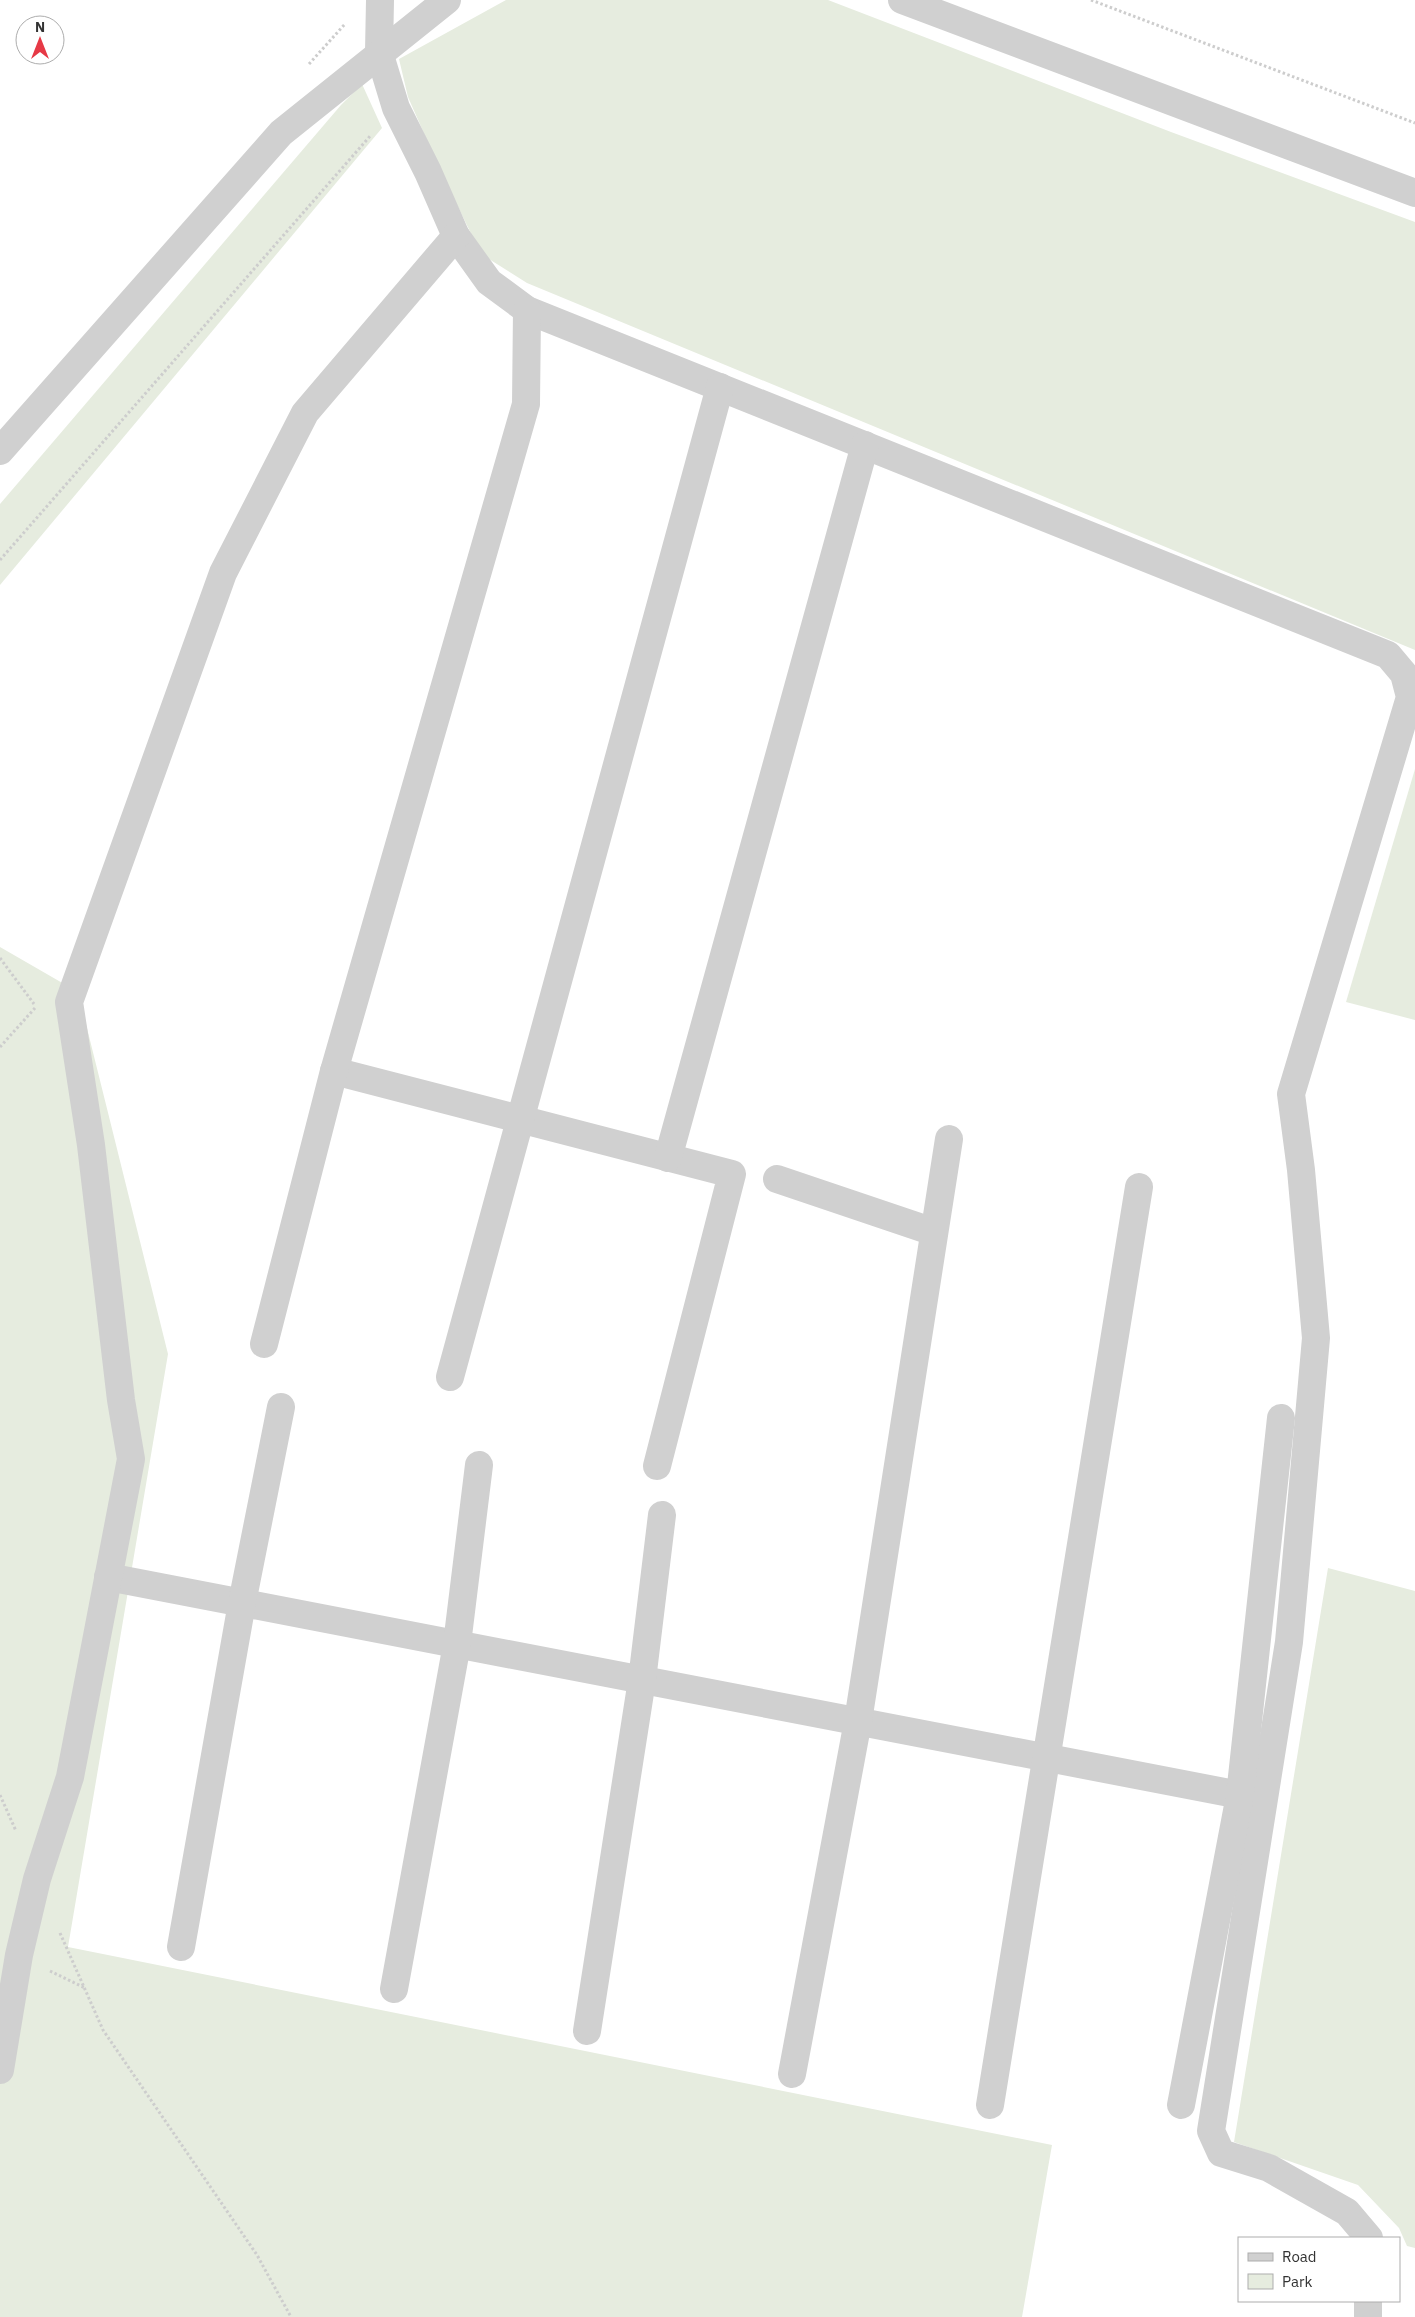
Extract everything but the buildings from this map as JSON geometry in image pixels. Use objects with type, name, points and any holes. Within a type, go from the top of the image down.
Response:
[{"type":"street","points":[[380,0],[379,52],[396,108],[428,172],[456,236],[490,282],[527,310],[1388,656],[1404,674],[1410,697],[1291,1094],[1301,1170],[1316,1338],[1289,1642],[1210,2132],[1221,2153],[1268,2168],[1347,2212],[1368,2237]]},
{"type":"street","points":[[0,451],[281,134],[379,52],[447,0]]},
{"type":"street","points":[[902,0],[1415,193]]},
{"type":"street","points":[[0,2070],[19,1955],[37,1879],[70,1777],[130,1459],[91,1145],[69,1002],[223,573],[305,413],[456,236]]},
{"type":"street","points":[[264,1344],[334,1071],[526,404],[527,310]]},
{"type":"street","points":[[450,1377],[720,387]]},
{"type":"street","points":[[668,1158],[865,445]]},
{"type":"street","points":[[334,1071],[732,1174],[657,1466]]},
{"type":"street","points":[[792,2074],[858,1721],[949,1139]]},
{"type":"street","points":[[776,1179],[934,1232]]},
{"type":"street","points":[[990,2105],[1139,1187]]},
{"type":"street","points":[[181,1947],[242,1603],[281,1407]]},
{"type":"street","points":[[1181,2105],[1240,1796],[1281,1418]]},
{"type":"street","points":[[394,1989],[457,1644],[479,1465]]},
{"type":"street","points":[[587,2031],[642,1680],[662,1516]]},
{"type":"street","points":[[108,1577],[1240,1796]]},
{"type":"street","points":[[1368,2302],[1368,2317]]},
{"type":"path","points":[[1091,0],[1415,123]]},
{"type":"path","points":[[0,560],[396,108]]},
{"type":"path","points":[[0,958],[36,1007]]},
{"type":"path","points":[[0,1796],[103,2030],[257,2255],[291,2317]]},
{"type":"green space","points":[[506,0],[828,0],[1171,132],[1415,222],[1415,650],[527,283],[481,254],[441,172],[408,97],[399,59]]},
{"type":"green space","points":[[362,84],[382,128],[0,585],[0,504],[341,105]]},
{"type":"green space","points":[[1415,769],[1415,1020],[1346,1002]]},
{"type":"green space","points":[[0,947],[78,992],[168,1354],[68,1947],[1052,2145],[1022,2317],[0,2317]]},
{"type":"green space","points":[[1328,1568],[1415,1591],[1415,2248],[1407,2246],[1399,2228],[1358,2185],[1234,2142]]}]
